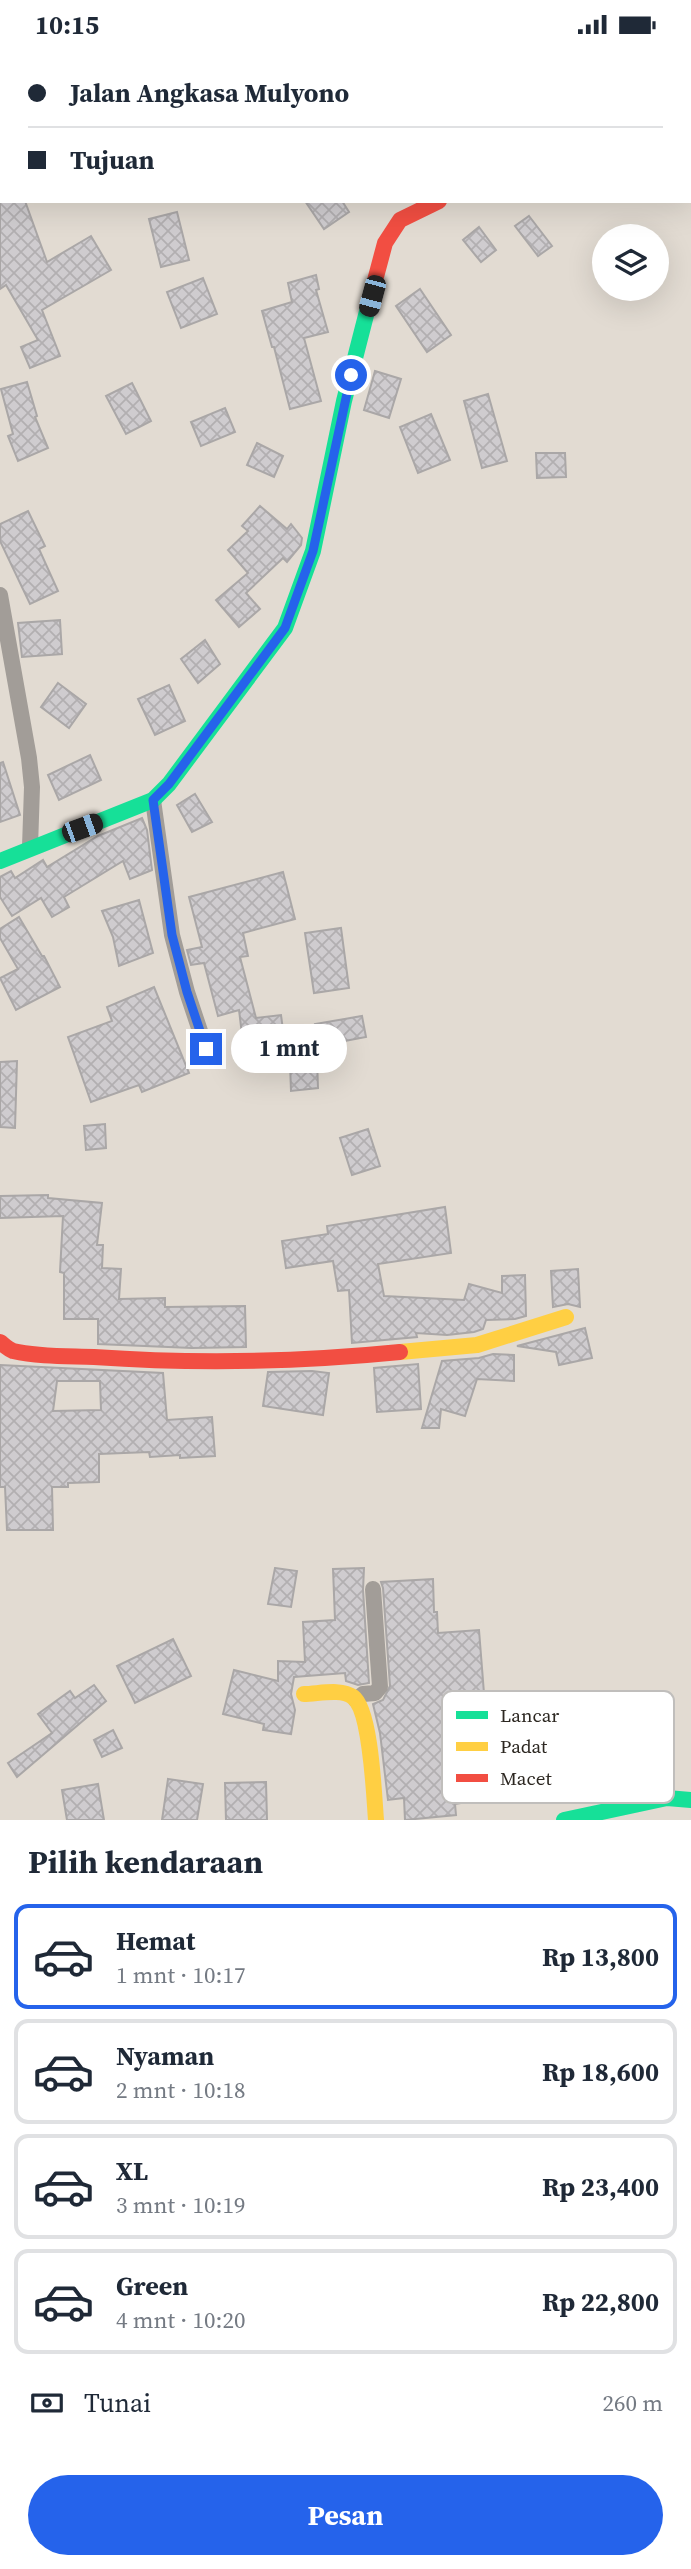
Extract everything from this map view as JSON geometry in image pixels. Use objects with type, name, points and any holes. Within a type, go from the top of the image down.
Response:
[{"type":"street","points":[[0,861],[30,847],[134,810],[153,800],[169,784],[285,628],[313,551],[344,401],[385,243],[400,220],[434,203]]},
{"type":"street","points":[[0,595],[29,758],[32,787],[30,847]]},
{"type":"street","points":[[153,800],[172,935],[206,1049]]},
{"type":"street","points":[[0,1342],[10,1350],[28,1353],[119,1359],[203,1361],[360,1356],[477,1345],[566,1317]]},
{"type":"street","points":[[356,1700],[380,1687],[373,1589]]},
{"type":"street","points":[[304,1694],[342,1694],[359,1703],[366,1726],[376,1820]]},
{"type":"street","points":[[564,1820],[644,1803]]},
{"type":"building","points":[[0,203],[26,203],[47,262],[91,236],[111,270],[42,310],[60,356],[30,368],[21,347],[38,340],[6,285],[0,289]]},
{"type":"building","points":[[306,203],[343,203],[349,212],[324,229]]},
{"type":"building","points":[[177,212],[189,260],[161,267],[149,219]]},
{"type":"building","points":[[529,216],[552,246],[538,256],[515,226]]},
{"type":"building","points":[[479,227],[496,250],[481,262],[463,240]]},
{"type":"building","points":[[316,275],[319,289],[316,290],[328,332],[304,338],[321,401],[290,409],[262,311],[292,302],[288,283]]},
{"type":"building","points":[[203,278],[217,314],[181,328],[167,292]]},
{"type":"building","points":[[420,289],[451,335],[427,352],[396,306]]},
{"type":"building","points":[[375,371],[401,379],[389,418],[364,410]]},
{"type":"building","points":[[27,382],[37,416],[35,417],[48,448],[18,461],[8,436],[13,434],[1,389]]},
{"type":"building","points":[[132,383],[151,421],[126,434],[106,396]]},
{"type":"building","points":[[488,394],[507,461],[482,468],[464,401]]},
{"type":"building","points":[[225,408],[235,432],[201,446],[191,422]]},
{"type":"building","points":[[431,414],[450,460],[418,473],[400,427]]},
{"type":"building","points":[[257,443],[283,456],[274,477],[247,465]]},
{"type":"building","points":[[536,453],[565,453],[566,477],[537,478]]},
{"type":"building","points":[[260,506],[287,529],[291,524],[302,538],[301,545],[287,562],[283,558],[246,593],[260,609],[239,627],[216,600],[248,573],[228,550],[248,531],[242,526]]},
{"type":"building","points":[[28,511],[45,546],[39,549],[58,591],[30,604],[0,541],[0,524]]},
{"type":"building","points":[[60,620],[62,654],[22,657],[18,623]]},
{"type":"building","points":[[205,640],[220,664],[198,683],[181,659]]},
{"type":"building","points":[[58,683],[86,704],[69,728],[41,707]]},
{"type":"building","points":[[169,685],[185,721],[155,735],[138,699]]},
{"type":"building","points":[[90,755],[101,780],[59,800],[48,775]]},
{"type":"building","points":[[3,762],[20,815],[0,822],[0,763]]},
{"type":"building","points":[[195,794],[212,822],[192,832],[177,805]]},
{"type":"building","points":[[142,818],[147,830],[152,870],[130,879],[123,861],[64,897],[69,907],[52,917],[41,898],[12,916],[0,897],[0,877],[11,871],[15,878],[43,860],[47,867],[98,836]]},
{"type":"building","points":[[283,872],[295,919],[243,933],[248,956],[240,957],[256,1018],[281,1015],[285,1045],[244,1051],[239,1010],[218,1016],[204,963],[191,965],[187,950],[202,947],[189,897]]},
{"type":"building","points":[[139,900],[153,953],[119,966],[113,937],[102,911]]},
{"type":"building","points":[[19,917],[60,987],[16,1010],[0,978],[18,969],[0,938],[0,929]]},
{"type":"building","points":[[341,928],[349,988],[314,993],[305,933]]},
{"type":"building","points":[[154,987],[189,1073],[142,1092],[139,1085],[91,1102],[68,1037],[112,1021],[107,1007]]},
{"type":"building","points":[[362,1016],[366,1037],[318,1046],[315,1024]]},
{"type":"building","points":[[317,1059],[318,1088],[291,1091],[290,1063]]},
{"type":"building","points":[[17,1061],[15,1128],[0,1127],[0,1062]]},
{"type":"building","points":[[105,1124],[106,1148],[86,1150],[84,1126]]},
{"type":"building","points":[[368,1129],[380,1166],[352,1175],[340,1138]]},
{"type":"building","points":[[48,1195],[48,1198],[102,1203],[97,1245],[103,1245],[102,1268],[121,1269],[119,1299],[165,1298],[165,1307],[245,1306],[246,1347],[98,1344],[98,1319],[64,1319],[64,1273],[60,1272],[63,1216],[0,1218],[0,1196]]},
{"type":"building","points":[[445,1207],[451,1253],[378,1264],[384,1296],[464,1300],[469,1284],[502,1293],[502,1276],[525,1275],[526,1316],[486,1320],[483,1329],[474,1332],[447,1335],[416,1333],[417,1337],[352,1343],[349,1290],[338,1291],[333,1261],[286,1268],[282,1241],[328,1234],[327,1226]]},
{"type":"building","points":[[578,1269],[580,1307],[568,1304],[553,1307],[551,1271]]},
{"type":"building","points":[[585,1328],[592,1358],[559,1365],[556,1352],[517,1346]]},
{"type":"building","points":[[493,1354],[514,1355],[514,1381],[477,1379],[465,1416],[441,1409],[439,1428],[422,1428],[442,1361]]},
{"type":"building","points":[[418,1364],[421,1409],[377,1412],[374,1368]]},
{"type":"building","points":[[0,1365],[163,1373],[167,1420],[212,1417],[215,1456],[150,1457],[149,1452],[99,1454],[99,1482],[68,1483],[68,1487],[52,1487],[53,1530],[7,1530],[5,1487],[0,1487]],"holes":[[[57,1381],[100,1381],[101,1410],[53,1411]]]},
{"type":"building","points":[[268,1372],[329,1373],[323,1415],[263,1406]]},
{"type":"building","points":[[275,1568],[297,1571],[291,1607],[268,1604]]},
{"type":"building","points":[[364,1568],[369,1683],[358,1685],[346,1681],[345,1673],[294,1677],[291,1694],[295,1710],[291,1734],[263,1730],[264,1724],[223,1714],[234,1670],[278,1681],[278,1661],[305,1662],[303,1622],[335,1620],[333,1569]]},
{"type":"building","points":[[433,1579],[438,1633],[479,1630],[484,1691],[442,1691],[442,1803],[461,1803],[455,1804],[456,1815],[405,1820],[404,1798],[388,1800],[380,1733],[373,1704],[383,1700],[390,1686],[381,1582]]},
{"type":"building","points":[[173,1639],[191,1676],[135,1703],[117,1666]]},
{"type":"building","points":[[94,1685],[106,1701],[17,1777],[8,1763],[52,1733],[38,1714],[70,1691],[75,1698]]},
{"type":"building","points":[[113,1730],[122,1748],[102,1757],[94,1740]]},
{"type":"building","points":[[168,1779],[203,1784],[197,1820],[162,1820]]},
{"type":"building","points":[[266,1782],[267,1820],[226,1820],[225,1783]]},
{"type":"building","points":[[98,1784],[104,1820],[67,1820],[62,1790]]},
{"type":"traffic: fast","points":[[0,861],[153,800],[169,784],[285,628],[313,551],[344,401],[373,288]]},
{"type":"traffic: fast","points":[[674,1799],[691,1800]]},
{"type":"traffic: fast","points":[[564,1820],[644,1803]]},
{"type":"traffic: slow","points":[[400,1352],[477,1345],[566,1317]]},
{"type":"traffic: slow","points":[[304,1694],[348,1694],[359,1705],[368,1735],[376,1820]]},
{"type":"traffic: jam","points":[[373,288],[385,243],[400,220],[435,203]]},
{"type":"traffic: jam","points":[[0,1342],[13,1351],[33,1354],[170,1361],[285,1360],[400,1352]]},
{"type":"route","points":[[206,1049],[172,935],[153,800],[169,784],[285,628],[313,551],[351,375]]}]
